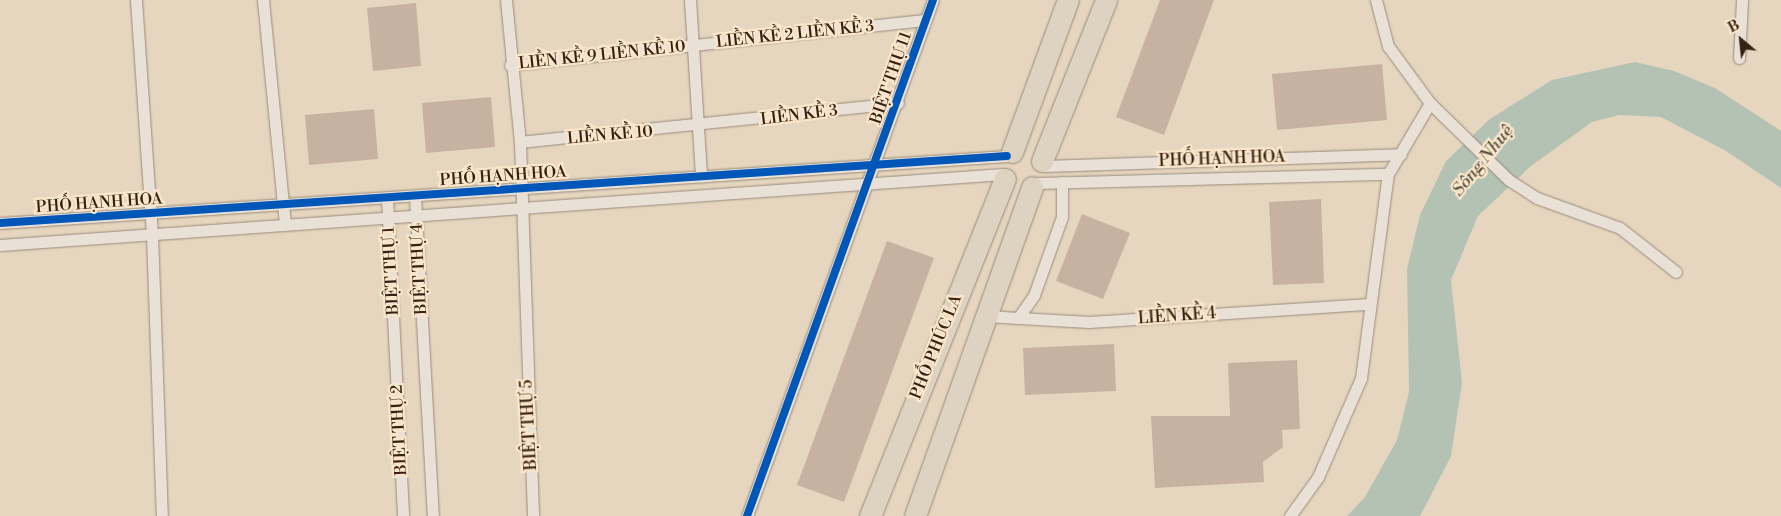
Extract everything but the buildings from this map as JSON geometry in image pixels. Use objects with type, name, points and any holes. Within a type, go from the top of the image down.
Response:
[{"type":"highway","name":"PHỐ PHÚC LA","points":[[870,516],[1007,165],[1068,0]]},
{"type":"highway","name":"PHỐ PHÚC LA","points":[[916,516],[985,316],[1106,0]]},
{"type":"highway","points":[[1032,151],[1039,174],[1017,188],[1007,165],[1032,151]]},
{"type":"street","points":[[136,0],[151,213],[162,516]]},
{"type":"street","points":[[263,0],[285,204],[285,225]]},
{"type":"street","points":[[506,0],[510,65],[520,142],[520,208]]},
{"type":"street","points":[[690,0],[700,127],[701,177]]},
{"type":"street","name":"BIỆT THỰ 11","points":[[747,516],[864,184],[874,165],[898,103],[933,0]]},
{"type":"street","points":[[1376,0],[1388,46],[1430,103],[1509,180],[1537,198],[1620,228],[1676,272]]},
{"type":"street","points":[[1739,58],[1742,0]]},
{"type":"street","name":"LIỀN KỀ 2 LIỀN KỀ 3","points":[[694,45],[926,20]]},
{"type":"street","name":"LIỀN KỀ 9 LIỀN KỀ 10","points":[[510,65],[694,45]]},
{"type":"street","name":"LIỀN KỀ 3","points":[[700,127],[898,103]]},
{"type":"street","points":[[1290,516],[1318,476],[1361,378],[1369,304],[1388,174],[1430,103]]},
{"type":"street","name":"LIỀN KỀ 10","points":[[520,142],[700,127]]},
{"type":"street","name":"PHỐ HẠNH HOA","points":[[1039,174],[1401,154]]},
{"type":"street","name":"PHỐ HẠNH HOA","points":[[0,223],[874,165],[1007,165]]},
{"type":"street","name":"PHỐ HẠNH HOA","points":[[0,245],[864,184],[1007,165]]},
{"type":"street","name":"PHỐ HẠNH HOA","points":[[1039,174],[1062,182],[1388,174]]},
{"type":"street","points":[[1018,318],[1034,295],[1062,216],[1062,182]]},
{"type":"street","name":"BIỆT THỰ 4","points":[[415,196],[433,516]]},
{"type":"street","name":"BIỆT THỰ 1","points":[[387,198],[394,344]]},
{"type":"street","name":"BIỆT THỰ 5","points":[[520,208],[533,516]]},
{"type":"street","name":"LIỀN KỀ 4","points":[[985,316],[1089,322],[1369,304]]},
{"type":"street","name":"BIỆT THỰ 2","points":[[394,344],[403,516]]},
{"type":"water","name":"Sông Nhuệ","points":[[1635,62],[1674,71],[1715,88],[1781,131],[1781,188],[1726,151],[1661,117],[1619,115],[1592,122],[1531,166],[1478,216],[1451,280],[1462,383],[1451,456],[1427,503],[1420,516],[1347,516],[1365,497],[1397,440],[1409,392],[1407,269],[1420,215],[1446,161],[1490,119],[1552,80]]},
{"type":"cycle path","points":[[747,516],[933,0]]},
{"type":"cycle path","points":[[0,223],[1007,156]]}]
